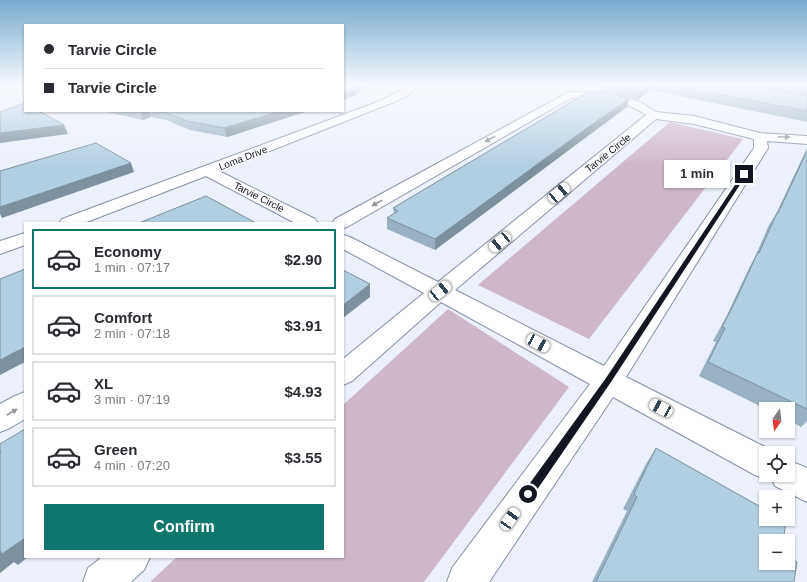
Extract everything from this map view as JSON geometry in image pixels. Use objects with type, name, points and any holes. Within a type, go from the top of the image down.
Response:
[{"type":"street","name":"Loma Drive","points":[[71,222],[208,171],[358,112]]},
{"type":"street","points":[[343,222],[538,112]]},
{"type":"street","points":[[650,112],[653,115],[694,120],[760,136],[807,140]]},
{"type":"street","name":"Tarvie Circle","points":[[344,373],[440,291],[653,115]]},
{"type":"street","points":[[466,582],[609,380],[761,148],[760,136]]},
{"type":"street","name":"Tarvie Circle","points":[[208,171],[307,222]]},
{"type":"street","points":[[0,248],[24,239]]},
{"type":"street","points":[[344,241],[759,460]]},
{"type":"street","points":[[0,419],[24,405]]},
{"type":"street","points":[[795,479],[807,486]]},
{"type":"street","points":[[102,582],[130,558]]},
{"type":"shaded area","points":[[670,122],[743,139],[589,339],[478,285]]},
{"type":"shaded area","points":[[448,309],[569,387],[424,582],[150,582],[176,558],[344,558],[344,404]]},
{"type":"building","points":[[0,112],[41,112],[64,125],[0,133]]},
{"type":"building","points":[[165,112],[276,112],[224,128],[187,121]]},
{"type":"building","points":[[554,112],[610,112],[435,239],[387,218],[398,211],[393,208]]},
{"type":"building","points":[[96,143],[131,163],[0,207],[0,171]]},
{"type":"building","points":[[807,151],[807,409],[708,362],[725,328],[722,327]]},
{"type":"building","points":[[206,196],[254,222],[141,222]]},
{"type":"building","points":[[24,269],[24,348],[0,360],[0,279]]},
{"type":"building","points":[[344,271],[370,284],[344,304]]},
{"type":"building","points":[[24,430],[24,539],[2,554],[0,550],[0,444]]},
{"type":"building","points":[[656,448],[759,506],[759,526],[785,526],[784,534],[759,534],[759,570],[795,570],[795,561],[797,562],[794,582],[596,582],[637,497],[634,494]]},
{"type":"route","points":[[528,494],[609,380],[744,174]]}]
